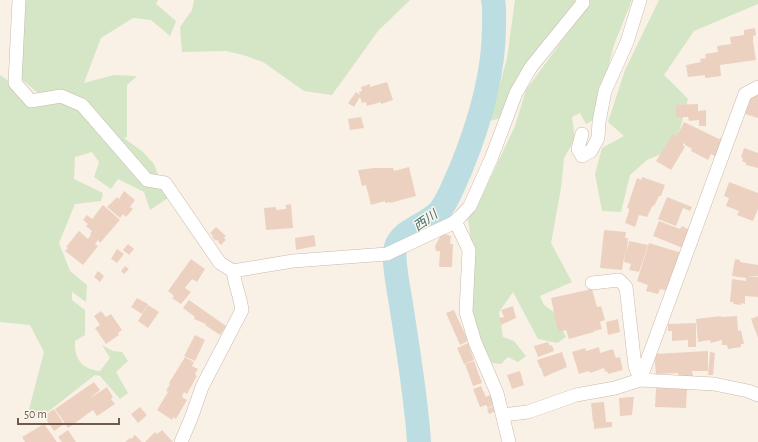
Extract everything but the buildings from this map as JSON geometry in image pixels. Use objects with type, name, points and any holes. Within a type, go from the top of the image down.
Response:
[{"type":"street","points":[[19,0],[15,83],[31,102],[61,96],[82,105],[147,180],[164,183],[220,262],[233,271],[293,261],[387,254],[454,223],[470,206],[491,160],[516,93],[531,67],[583,3],[582,0]]},
{"type":"street","points":[[582,134],[578,149],[582,156],[591,151],[598,138],[599,122],[605,92],[628,42],[640,0]]},
{"type":"street","points":[[640,380],[745,94],[758,87]]},
{"type":"street","points":[[454,223],[458,227],[469,250],[466,312],[475,342],[497,392],[504,415],[509,442]]},
{"type":"street","points":[[181,442],[202,387],[242,310],[233,271]]},
{"type":"street","points":[[592,283],[619,280],[626,288],[635,366],[640,380]]},
{"type":"street","points":[[504,415],[528,412],[576,395],[615,388],[640,380],[714,384],[748,391],[758,395]]},
{"type":"green space","points":[[20,0],[158,0],[156,4],[176,21],[170,36],[151,20],[133,18],[101,38],[84,83],[114,75],[137,76],[127,85],[127,137],[124,138],[143,152],[154,164],[162,186],[171,196],[150,210],[144,192],[118,179],[111,189],[94,177],[99,162],[92,152],[75,157],[74,179],[103,193],[101,201],[75,204],[59,243],[70,271],[87,285],[86,302],[72,292],[72,300],[85,310],[85,335],[75,341],[78,358],[80,362],[88,368],[100,371],[110,358],[102,345],[113,351],[122,352],[128,361],[116,372],[128,393],[120,399],[100,376],[95,375],[40,418],[28,413],[44,352],[30,325],[0,322],[0,75],[10,82],[35,106],[39,94],[20,78]]},
{"type":"green space","points":[[194,0],[410,0],[378,31],[332,95],[304,91],[263,62],[243,55],[226,51],[182,52],[180,27],[192,10]]},
{"type":"green space","points":[[515,0],[577,0],[577,3],[543,41],[519,78],[504,117],[490,121],[507,58]]},
{"type":"green space","points":[[585,0],[632,0],[614,45],[595,119],[586,124],[580,113],[572,117],[575,139],[564,158],[561,188],[551,243],[572,282],[540,296],[544,305],[554,312],[566,337],[557,343],[538,339],[513,292],[499,312],[503,337],[514,341],[526,356],[518,362],[508,357],[501,364],[492,363],[474,325],[469,303],[472,248],[468,219],[481,198],[515,126],[526,90],[585,9]]},
{"type":"green space","points":[[659,0],[758,0],[758,4],[694,31],[664,75],[688,99],[675,148],[647,160],[630,175],[621,212],[602,211],[595,174],[602,148],[624,136],[608,122],[625,70]]},
{"type":"waterway","name":"西川","points":[[419,442],[412,373],[396,274],[395,252],[399,241],[404,236],[430,219],[441,209],[449,195],[467,154],[479,118],[488,82],[493,45],[493,0]]}]
